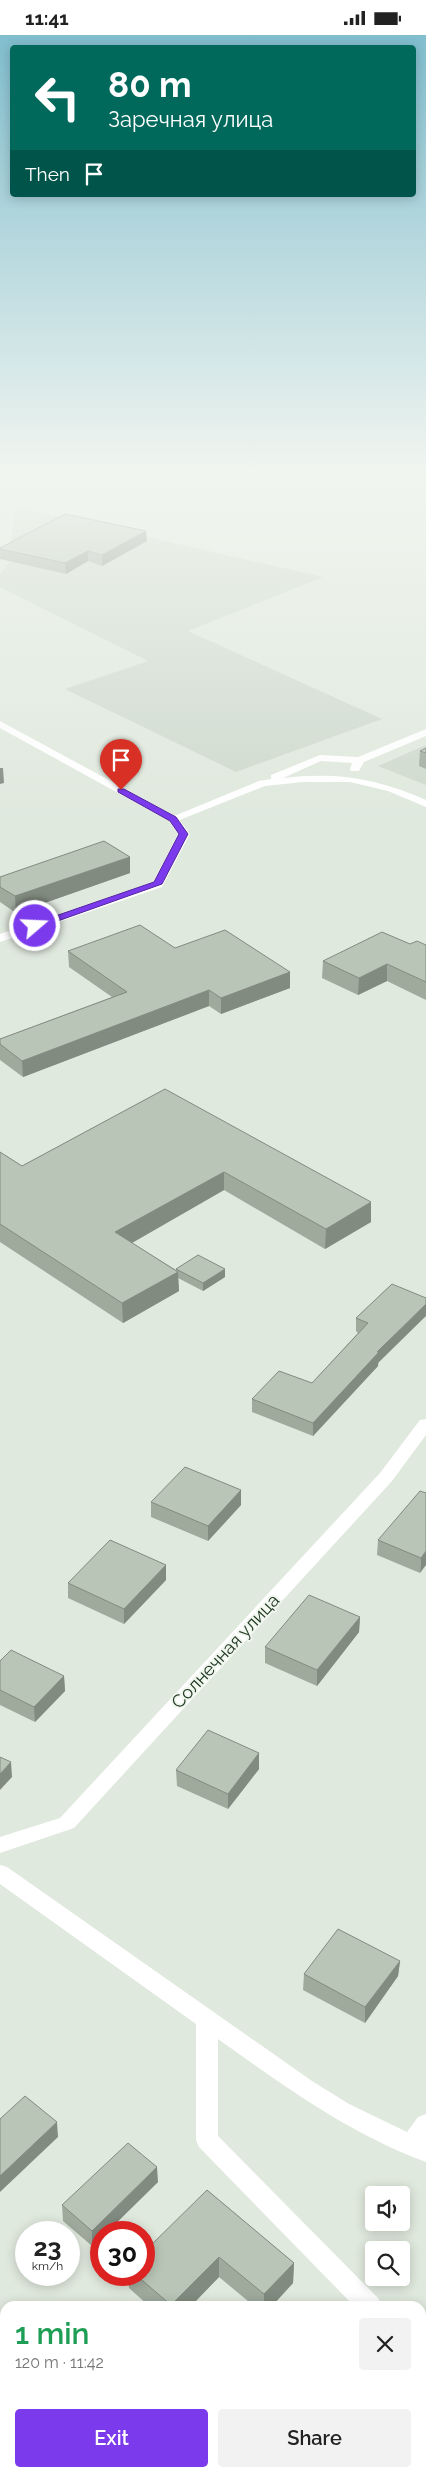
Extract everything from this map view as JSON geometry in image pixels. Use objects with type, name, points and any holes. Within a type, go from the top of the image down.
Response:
[{"type":"street","points":[[0,724],[173,819],[184,834],[158,884],[0,938]]},
{"type":"street","points":[[173,819],[320,758],[359,760],[426,732]]},
{"type":"street","points":[[350,779],[359,760]]},
{"type":"street","points":[[262,783],[303,779],[350,779],[392,789],[426,804]]},
{"type":"street","name":"Солнечная улица","points":[[0,1845],[67,1823],[386,1477],[426,1424]]},
{"type":"street","points":[[0,1873],[304,2088],[341,2111],[419,2148],[426,2124]]},
{"type":"street","points":[[207,2020],[207,2140],[365,2301]]},
{"type":"shaded area","points":[[4,589],[293,589],[188,631],[382,719],[236,772],[65,689],[148,661]]},
{"type":"shaded area","points":[[426,745],[426,785],[378,766]]},
{"type":"building","points":[[104,841],[130,857],[15,896],[0,887],[0,877]]},
{"type":"building","points":[[140,925],[175,948],[225,930],[290,972],[221,998],[209,990],[22,1061],[0,1044],[0,1039],[127,992],[68,951]]},
{"type":"building","points":[[382,932],[410,944],[417,941],[426,945],[426,982],[387,964],[359,978],[323,961]]},
{"type":"building","points":[[165,1089],[371,1202],[326,1229],[224,1172],[115,1232],[178,1272],[122,1303],[0,1224],[0,1152],[22,1166]]},
{"type":"building","points":[[198,1255],[225,1269],[203,1283],[176,1269]]},
{"type":"building","points":[[392,1284],[426,1298],[426,1304],[377,1352],[379,1352],[313,1423],[252,1399],[279,1371],[312,1383],[368,1323],[356,1318]]},
{"type":"building","points":[[185,1467],[241,1490],[208,1526],[151,1502]]},
{"type":"building","points":[[420,1491],[426,1493],[426,1551],[421,1558],[378,1540]]},
{"type":"building","points":[[110,1540],[166,1565],[124,1609],[68,1583]]},
{"type":"building","points":[[309,1595],[360,1617],[317,1670],[265,1647]]},
{"type":"building","points":[[11,1650],[64,1676],[34,1707],[0,1690],[0,1661]]},
{"type":"building","points":[[208,1730],[259,1753],[228,1794],[176,1770]]},
{"type":"building","points":[[0,1757],[11,1762],[0,1774]]},
{"type":"building","points":[[338,1929],[400,1961],[365,2007],[304,1974]]},
{"type":"building","points":[[25,2096],[57,2122],[0,2176],[0,2119]]},
{"type":"building","points":[[128,2143],[157,2167],[102,2221],[90,2221],[90,2229],[62,2205]]},
{"type":"building","points":[[207,2190],[294,2263],[264,2294],[219,2257],[175,2301],[166,2301],[149,2286],[155,2286],[155,2241]]},
{"type":"route","points":[[35,926],[158,884],[184,834],[173,819],[121,790]]}]
